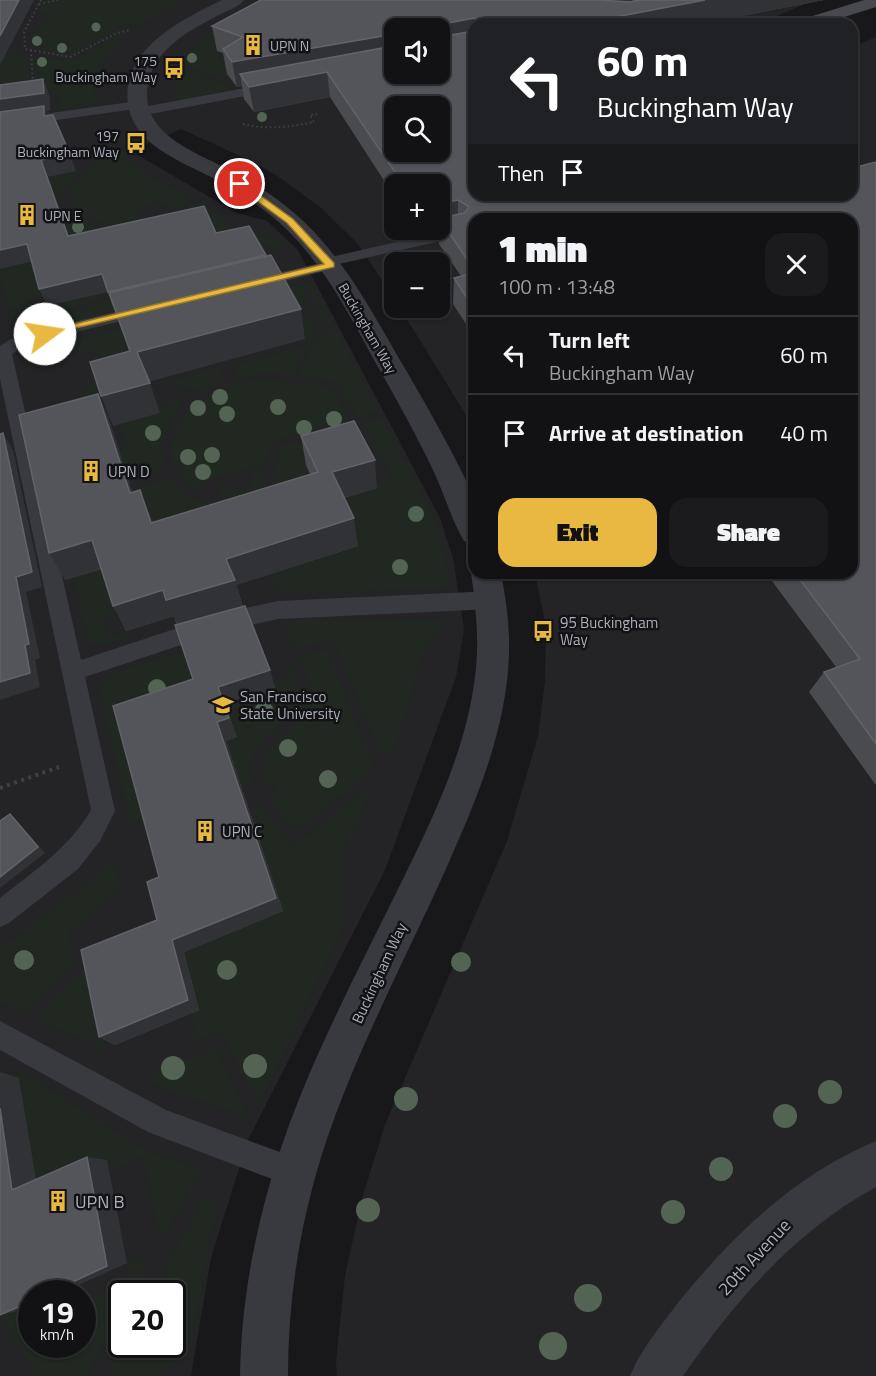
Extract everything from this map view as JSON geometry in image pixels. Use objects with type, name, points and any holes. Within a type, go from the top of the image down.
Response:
[{"type":"street","points":[[139,108],[137,85],[143,67],[160,44],[228,1]]},
{"type":"street","points":[[822,18],[876,2]]},
{"type":"street","points":[[858,24],[876,19]]},
{"type":"street","name":"Buckingham Way","points":[[139,108],[148,125],[165,142],[203,166],[229,178],[272,206],[307,237],[329,264],[350,295],[431,439],[468,517]]},
{"type":"street","name":"Buckingham Way","points":[[264,1376],[270,1271],[293,1172],[322,1093],[451,820],[483,724],[491,674],[493,628],[489,586]]},
{"type":"street","name":"20th Avenue","points":[[654,1376],[673,1348],[739,1269],[790,1217],[840,1182],[876,1163]]},
{"type":"lane","points":[[0,124],[139,108],[281,85]]},
{"type":"lane","points":[[240,287],[458,232]]},
{"type":"lane","points":[[0,914],[69,860],[91,834],[103,811],[2,347],[23,339],[160,306]]},
{"type":"lane","points":[[73,672],[223,622],[278,610],[489,586]]},
{"type":"lane","points":[[0,1035],[158,1122],[293,1172]]},
{"type":"path","points":[[41,0],[24,32],[25,49],[70,57],[117,33],[129,30],[168,38]]},
{"type":"path","points":[[39,4],[58,0]]},
{"type":"path","points":[[310,115],[317,114]]},
{"type":"path","points":[[0,788],[91,756]]},
{"type":"shaded area","points":[[0,0],[814,0],[773,18],[468,18],[468,201],[858,201],[858,44],[876,37],[876,1376],[337,1376],[336,1361],[345,1275],[363,1195],[386,1122],[507,841],[538,736],[545,680],[546,627],[536,579],[858,579],[858,213],[468,213],[468,418],[406,318],[450,318],[450,252],[384,252],[384,283],[357,243],[321,208],[279,177],[255,163],[181,129],[131,151],[237,213],[267,221],[298,250],[440,518],[453,558],[464,629],[456,677],[385,870],[248,1140],[211,1258],[191,1376],[0,1376]]},
{"type":"shaded area","points":[[63,0],[183,0],[138,26],[126,24],[73,55],[34,48],[31,45],[33,32],[51,16],[37,13],[42,4]]},
{"type":"shaded area","points":[[219,29],[218,51],[247,62],[225,79],[226,81],[181,64],[190,52]]},
{"type":"shaded area","points":[[119,34],[125,37],[104,63],[97,77],[93,94],[99,99],[96,101],[104,103],[61,109],[59,94],[37,97],[33,57],[74,60]]},
{"type":"shaded area","points":[[7,51],[28,54],[31,83],[0,87],[0,65]]},
{"type":"shaded area","points":[[179,67],[231,87],[225,93],[177,101],[175,87]]},
{"type":"shaded area","points":[[134,145],[123,158],[149,176],[193,199],[156,220],[152,217],[169,207],[158,201],[135,213],[150,223],[118,233],[73,204],[71,191],[97,159]]},
{"type":"shaded area","points":[[83,169],[52,207],[43,178]]},
{"type":"shaded area","points":[[197,201],[242,231],[277,240],[285,248],[275,250],[269,244],[256,246],[143,232]]},
{"type":"shaded area","points":[[76,212],[123,243],[75,254],[60,216]]},
{"type":"shaded area","points":[[0,252],[4,268],[56,257],[44,295],[31,298],[34,309],[56,306],[56,304],[141,279],[73,309],[8,310],[0,275]]},
{"type":"shaded area","points":[[143,282],[158,302],[26,333],[18,332],[12,325],[9,314],[74,313]]},
{"type":"shaded area","points":[[311,283],[379,411],[357,417],[338,382],[297,376],[321,333],[304,304],[271,293]],"holes":[[[308,290],[331,331],[324,334],[302,292]]]},
{"type":"shaded area","points":[[196,311],[124,335],[141,381],[112,423],[49,440],[142,556],[155,602],[103,619],[109,637],[128,631],[130,637],[105,645],[91,644],[88,641],[41,443],[81,399],[86,387],[101,378],[107,360],[90,352],[72,351],[55,356],[39,366],[23,361],[35,350]]},
{"type":"shaded area","points":[[307,318],[316,334],[292,376],[268,373],[238,378],[232,363],[238,361],[240,364],[308,346],[296,321]]},
{"type":"shaded area","points":[[219,366],[225,381],[202,392],[168,382]]},
{"type":"shaded area","points":[[267,379],[331,387],[349,419],[272,441],[268,462],[207,480],[194,489],[178,475],[183,469],[174,466],[170,447],[173,438],[178,438],[180,435],[174,434],[180,421],[199,401],[212,393],[239,383]]},
{"type":"shaded area","points":[[172,394],[176,394],[181,406],[168,426],[161,448],[165,468],[134,478],[133,473],[127,475],[118,450],[127,447],[119,424],[160,413],[159,409],[172,405],[170,399],[174,398]]},
{"type":"shaded area","points":[[382,417],[438,527],[446,560],[448,589],[277,592],[270,574],[336,500],[377,488],[375,484],[390,479],[388,475],[391,474],[361,422]]},
{"type":"shaded area","points":[[352,425],[323,500],[264,513],[281,445]]},
{"type":"shaded area","points":[[267,467],[257,503],[235,503],[216,499],[220,488],[249,490],[254,470]]},
{"type":"shaded area","points":[[169,478],[191,498],[215,506],[162,550],[137,487]]},
{"type":"shaded area","points":[[444,620],[421,654],[407,712],[393,751],[380,751],[333,638],[295,650],[284,621]]},
{"type":"shaded area","points":[[253,629],[202,698],[151,817],[131,824],[99,690],[107,678],[113,674],[179,653],[182,660],[180,653]]},
{"type":"shaded area","points":[[327,649],[372,762],[369,774],[295,831],[270,798],[277,789],[272,783],[264,783],[263,762],[266,754],[297,721],[312,691],[299,658]]},
{"type":"shaded area","points":[[291,666],[300,691],[289,714],[258,747],[251,763],[253,787],[250,788],[246,781],[240,783],[226,741],[237,736],[227,707],[276,690],[273,681],[289,676],[286,667]]},
{"type":"shaded area","points":[[374,784],[343,854],[343,927],[259,1104],[221,1031],[186,1045],[185,1040],[196,1035],[190,1014],[199,1009],[184,952],[283,911],[252,819],[259,816],[255,804],[258,803],[293,846]]},
{"type":"shaded area","points":[[113,863],[121,887],[68,932],[74,964],[24,1013],[0,1002],[0,949]]},
{"type":"shaded area","points":[[88,965],[104,1050],[101,1051],[89,1042],[36,1019]]},
{"type":"shaded area","points":[[215,1048],[246,1111],[245,1116],[163,1089],[144,1078]]},
{"type":"shaded area","points":[[15,1072],[29,1077],[140,1147],[201,1170],[139,1280],[128,1280],[130,1279],[127,1263],[140,1256],[144,1270],[161,1240],[143,1157],[110,1171],[38,1191],[20,1079],[0,1078]]},
{"type":"shaded area","points":[[205,1198],[217,1204],[189,1353],[186,1355],[186,1280],[159,1280],[202,1202],[200,1201]]},
{"type":"shaded area","points":[[13,1210],[23,1280],[18,1280],[18,1345],[0,1314],[0,1216]]},
{"type":"shaded area","points":[[108,1289],[108,1336],[96,1358],[96,1295]]},
{"type":"shaded area","points":[[26,1358],[96,1358],[86,1376],[36,1376]]},
{"type":"shaded area","points":[[116,1358],[181,1358],[154,1376],[106,1376]]},
{"type":"building","points":[[0,0],[19,0],[0,36]]},
{"type":"building","points":[[261,0],[601,0],[629,2],[705,0],[610,18],[468,18],[450,23],[450,18],[384,18],[384,36],[232,62],[223,49],[243,37],[212,26]]},
{"type":"building","points":[[468,32],[468,201],[858,201],[858,166],[876,162],[876,744],[824,672],[860,659],[800,579],[858,579],[858,213],[468,213],[468,261],[450,234],[450,216],[464,213],[468,206],[458,200],[450,202],[450,174],[396,174],[388,162],[450,162],[450,96],[384,96],[384,156],[327,72],[249,87],[240,74],[384,48],[384,84],[450,84],[450,35]]},
{"type":"building","points":[[43,79],[44,93],[0,99],[0,85]]},
{"type":"building","points":[[44,106],[44,116],[53,115],[70,154],[41,160],[68,236],[204,206],[216,233],[249,226],[266,255],[108,292],[102,274],[39,289],[27,244],[0,250],[0,112]]},
{"type":"building","points":[[271,255],[301,309],[137,352],[150,383],[101,396],[90,362],[130,351],[109,293]]},
{"type":"building","points":[[468,274],[468,300],[454,278]]},
{"type":"building","points":[[98,394],[130,493],[140,490],[151,523],[318,472],[301,436],[354,421],[375,460],[332,472],[354,518],[226,559],[235,580],[166,600],[163,590],[113,606],[92,540],[49,553],[19,415]]},
{"type":"building","points":[[3,433],[32,572],[16,577],[29,644],[25,645],[30,673],[0,682],[0,434]]},
{"type":"building","name":"UPN C","points":[[245,606],[270,670],[218,687],[229,718],[217,722],[276,898],[172,940],[188,1000],[99,1037],[81,950],[157,920],[147,882],[159,877],[113,706],[193,679],[175,625]]},
{"type":"building","points":[[10,814],[38,847],[0,877],[0,821]]},
{"type":"building","name":"UPN B","points":[[0,1108],[12,1190],[87,1157],[107,1266],[77,1280],[18,1280],[18,1307],[0,1315]]},
{"type":"place","name":"UPN N","points":[[253,45]]},
{"type":"place","name":"175 Buckingham Way","points":[[174,68]]},
{"type":"place","name":"197 Buckingham Way","points":[[136,143]]},
{"type":"place","name":"UPN E","points":[[27,215]]},
{"type":"place","name":"UPN D","points":[[91,471]]},
{"type":"place","name":"95 Buckingham Way","points":[[543,631]]},
{"type":"place","name":"San Francisco State University","points":[[223,705]]},
{"type":"place","name":"UPN C","points":[[205,831]]},
{"type":"place","name":"UPN B","points":[[58,1201]]},
{"type":"route","points":[[45,334],[330,265],[307,237],[290,221],[240,184]]}]
